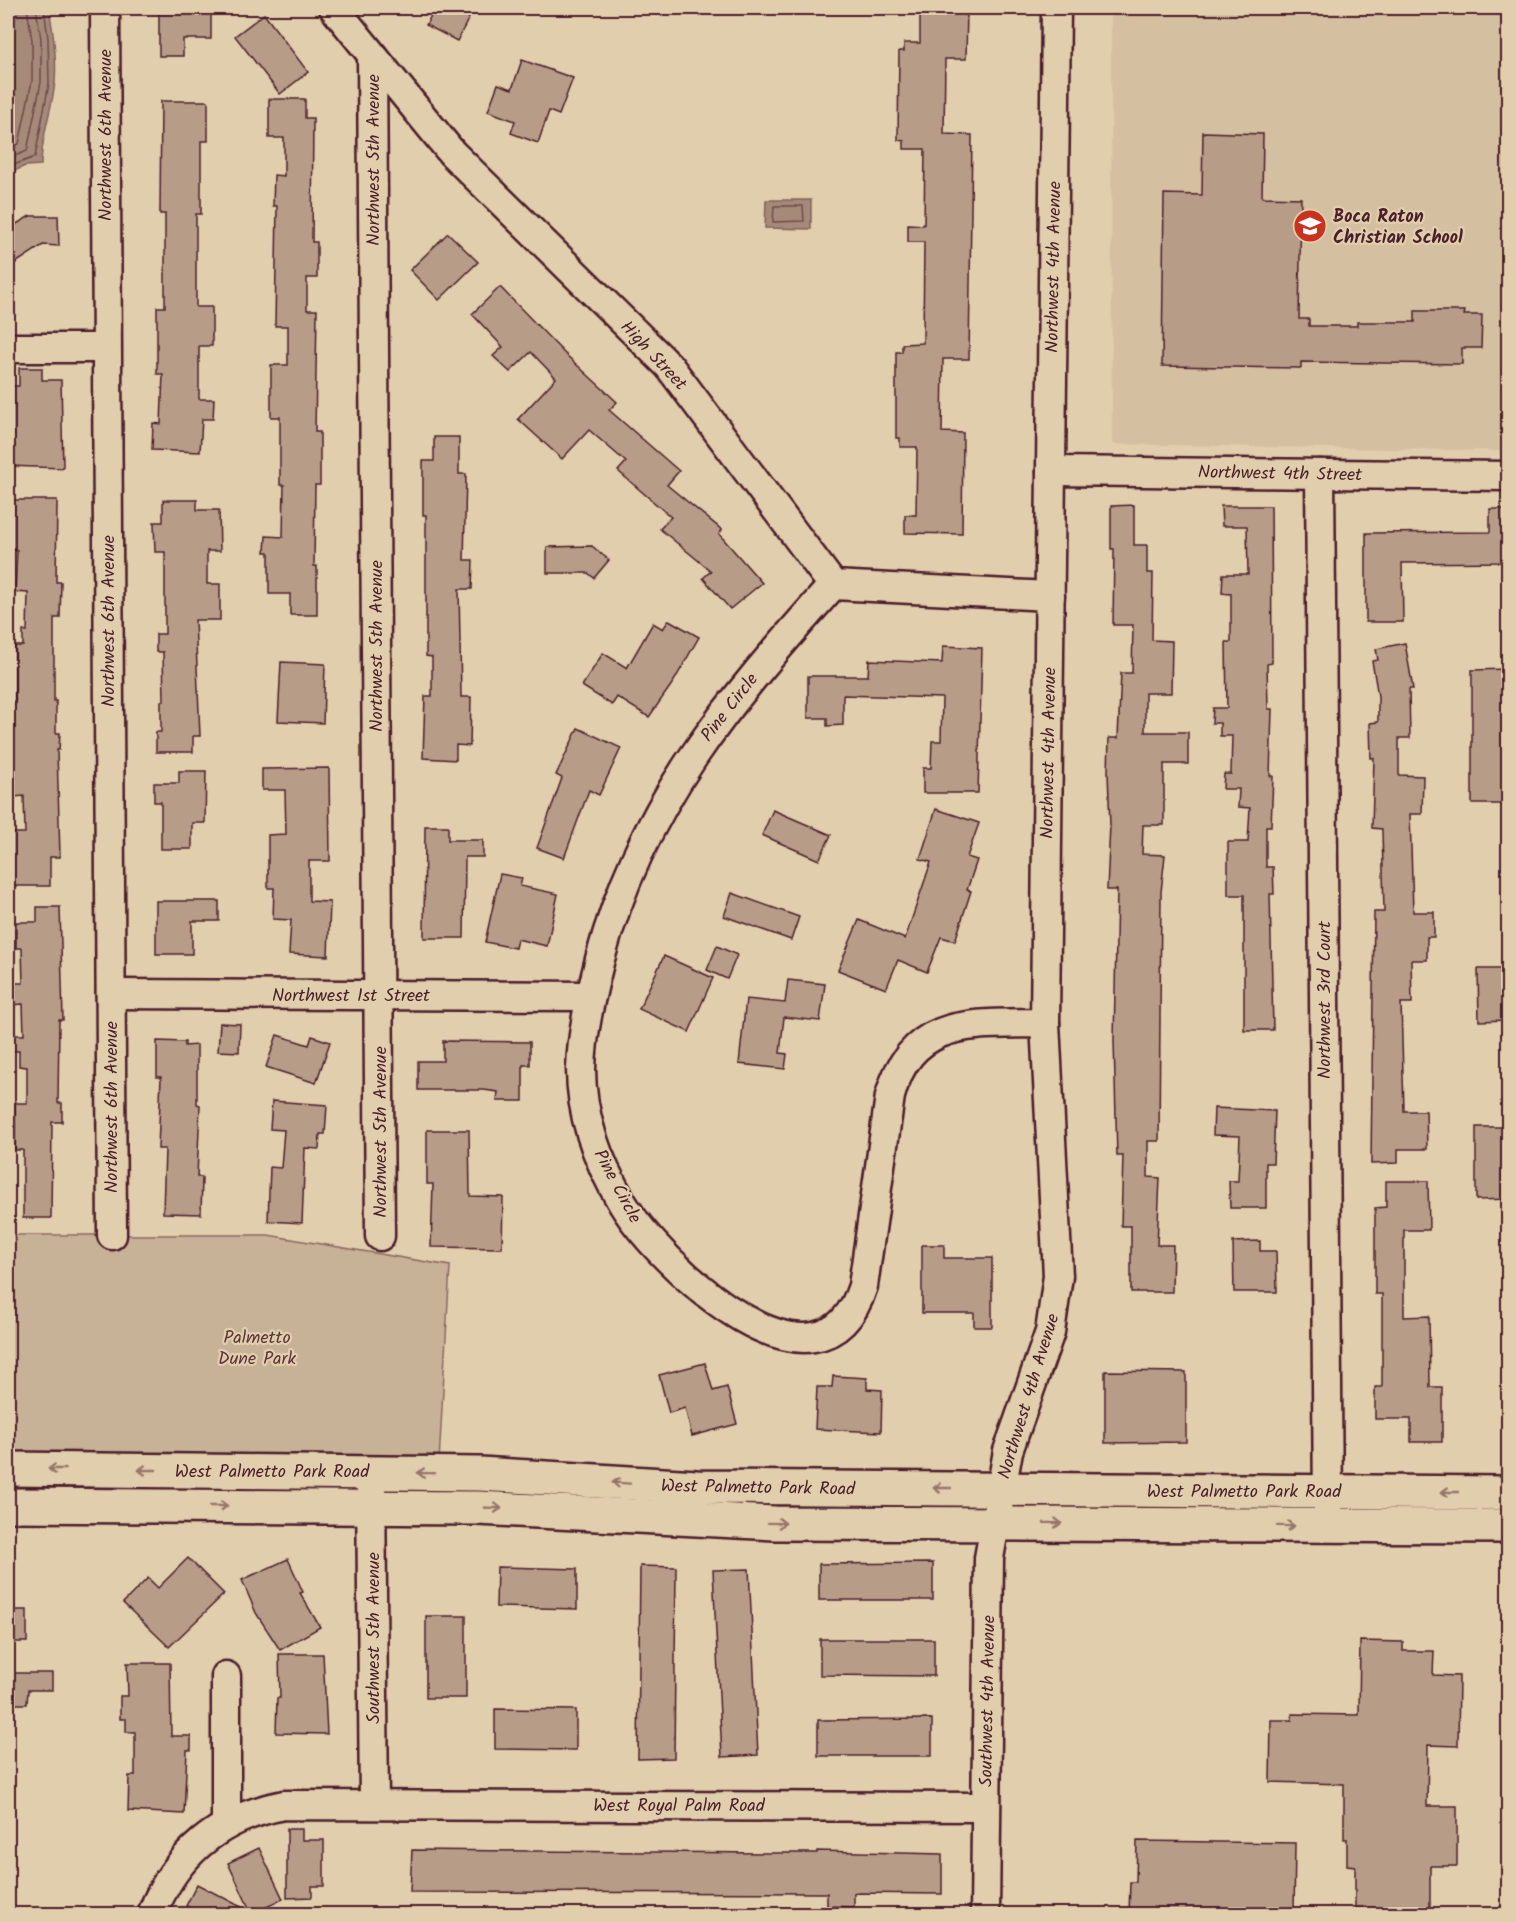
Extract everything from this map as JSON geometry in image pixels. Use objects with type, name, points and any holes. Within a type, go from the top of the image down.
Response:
[{"type":"main road","name":"West Palmetto Park Road","points":[[8,1469],[371,1472],[552,1477],[624,1484],[697,1487],[1509,1493]]},
{"type":"main road","name":"West Palmetto Park Road","points":[[8,1505],[478,1508],[775,1523],[994,1522],[1509,1526]]},
{"type":"street","name":"Northwest 6th Avenue","points":[[105,8],[112,1235]]},
{"type":"street","name":"High Street","points":[[334,8],[452,153],[669,366],[833,585]]},
{"type":"street","name":"Northwest 4th Avenue","points":[[1000,1489],[1008,1451],[1050,1332],[1057,1295],[1044,1023],[1056,8]]},
{"type":"street","name":"Northwest 5th Avenue","points":[[372,56],[380,1236]]},
{"type":"street","points":[[8,348],[106,348]]},
{"type":"street","name":"Northwest 4th Street","points":[[1051,471],[1509,476]]},
{"type":"street","name":"Northwest 3rd Court","points":[[1320,474],[1328,1526]]},
{"type":"street","points":[[833,585],[1050,596]]},
{"type":"street","name":"Pine Circle","points":[[833,585],[744,686],[676,782],[655,818],[620,895],[591,996],[582,1051],[586,1112],[605,1170],[623,1204],[658,1251],[717,1303],[749,1322],[768,1330],[807,1337],[827,1333],[844,1323],[857,1306],[863,1286],[890,1096],[895,1077],[917,1045],[933,1034],[951,1027],[1044,1023]]},
{"type":"street","name":"Northwest 1st Street","points":[[111,994],[591,996]]},
{"type":"street","name":"Southwest 5th Avenue","points":[[371,1472],[374,1804]]},
{"type":"street","name":"Southwest 4th Avenue","points":[[985,1914],[985,1807],[989,1720],[989,1558],[1000,1489]]},
{"type":"street","points":[[226,1676],[226,1824]]},
{"type":"street","name":"West Royal Palm Road","points":[[152,1914],[168,1879],[194,1848],[226,1824],[264,1809],[284,1805],[985,1807]]},
{"type":"shaded area","name":"Boca Raton Christian School","points":[[1111,8],[1508,8],[1508,451],[1112,444]]},
{"type":"green space","name":"Palmetto Dune Park","points":[[8,1235],[268,1235],[450,1266],[439,1461],[8,1457]]},
{"type":"water","points":[[8,8],[49,8],[55,73],[54,92],[41,165],[25,166],[8,174]]},
{"type":"water","points":[[766,200],[811,200],[811,229],[765,228]]},
{"type":"building","points":[[159,8],[211,8],[211,39],[183,39],[183,56],[159,56]]},
{"type":"building","points":[[435,8],[474,8],[457,41],[426,25]]},
{"type":"building","points":[[920,8],[967,8],[966,59],[945,59],[944,134],[972,135],[969,359],[943,359],[942,432],[963,433],[962,534],[905,533],[905,515],[916,515],[917,447],[900,447],[900,438],[896,438],[896,352],[902,352],[902,344],[923,343],[924,242],[908,242],[908,224],[924,225],[925,149],[904,149],[904,141],[898,140],[899,51],[904,51],[904,43],[920,43]]},
{"type":"building","points":[[264,14],[308,72],[280,94],[235,36]]},
{"type":"building","points":[[522,60],[573,78],[559,115],[549,111],[538,143],[511,133],[515,121],[488,111],[498,84],[512,89]]},
{"type":"building","points":[[269,99],[305,99],[305,118],[313,118],[312,242],[317,242],[317,278],[307,278],[307,310],[317,310],[315,432],[320,432],[320,485],[315,485],[314,566],[317,566],[317,615],[290,615],[290,594],[269,594],[269,552],[265,552],[266,536],[283,537],[284,485],[280,485],[280,417],[271,417],[271,365],[288,365],[288,326],[275,326],[277,206],[273,206],[274,175],[284,176],[284,138],[269,138]]},
{"type":"building","points":[[161,101],[208,101],[208,141],[201,141],[201,214],[196,214],[196,307],[212,307],[212,346],[199,346],[199,399],[214,399],[213,419],[202,419],[200,452],[152,450],[153,423],[161,424],[163,374],[157,374],[157,307],[165,307],[165,214],[160,214]]},
{"type":"building","name":"Boca Raton Christian School","points":[[1203,132],[1263,134],[1262,197],[1301,198],[1299,319],[1309,319],[1309,326],[1357,326],[1357,322],[1415,322],[1415,311],[1465,311],[1464,315],[1482,315],[1481,348],[1462,348],[1462,364],[1301,362],[1301,368],[1162,366],[1164,194],[1202,195]]},
{"type":"building","points":[[30,216],[58,216],[59,246],[43,245],[8,268],[8,229]]},
{"type":"building","points":[[448,233],[478,262],[439,300],[410,270]]},
{"type":"building","points":[[500,287],[564,353],[617,402],[609,410],[679,471],[667,485],[722,530],[719,534],[762,583],[730,609],[703,578],[711,571],[660,529],[671,517],[618,471],[626,462],[589,430],[562,459],[518,419],[556,378],[531,352],[510,372],[493,356],[503,347],[472,314]]},
{"type":"building","points":[[19,368],[42,368],[42,380],[61,380],[63,468],[8,466],[8,386],[19,386]]},
{"type":"building","points":[[434,437],[459,437],[459,474],[466,474],[464,560],[473,560],[472,589],[459,589],[461,697],[471,697],[470,746],[456,745],[456,760],[423,758],[425,696],[432,696],[432,657],[426,656],[426,515],[423,515],[423,461],[434,461]]},
{"type":"building","points":[[8,500],[57,500],[56,582],[61,582],[60,618],[54,618],[54,701],[56,701],[56,733],[60,733],[59,750],[57,750],[60,857],[50,857],[50,886],[8,886],[8,833],[25,833],[24,796],[14,797],[12,749],[8,749],[8,733],[12,733],[12,701],[15,701],[15,646],[23,646],[23,631],[27,631],[28,593],[15,592],[17,550],[12,550],[12,517],[8,517]]},
{"type":"building","points":[[163,500],[197,500],[197,510],[219,510],[220,551],[207,551],[207,584],[220,584],[220,620],[195,620],[200,736],[193,736],[193,752],[156,752],[156,732],[161,732],[161,701],[164,701],[163,652],[156,652],[156,634],[165,634],[165,552],[155,552],[154,522],[163,522]]},
{"type":"building","points":[[1134,505],[1134,545],[1147,545],[1147,573],[1153,573],[1152,640],[1172,641],[1171,693],[1145,693],[1145,732],[1188,732],[1188,764],[1164,764],[1164,825],[1143,825],[1142,854],[1165,855],[1161,892],[1159,1141],[1148,1141],[1148,1177],[1160,1178],[1157,1245],[1173,1245],[1172,1292],[1131,1292],[1131,1226],[1121,1226],[1123,1156],[1117,1156],[1114,1041],[1117,890],[1107,890],[1110,825],[1109,738],[1118,738],[1121,673],[1132,673],[1133,625],[1113,625],[1114,549],[1111,549],[1111,506]]},
{"type":"building","points":[[1221,506],[1271,506],[1272,663],[1267,664],[1268,709],[1272,709],[1270,776],[1273,776],[1271,826],[1266,826],[1266,867],[1273,867],[1274,894],[1270,894],[1273,1030],[1244,1030],[1244,895],[1228,895],[1228,842],[1248,842],[1250,808],[1238,807],[1239,789],[1223,789],[1224,774],[1231,774],[1232,736],[1220,736],[1220,723],[1212,723],[1213,708],[1227,708],[1226,642],[1231,642],[1231,594],[1222,593],[1223,574],[1248,574],[1247,526],[1222,526]]},
{"type":"building","points":[[1490,509],[1509,509],[1509,562],[1402,563],[1403,622],[1366,622],[1366,533],[1490,532]]},
{"type":"building","points":[[592,546],[609,560],[594,578],[588,573],[547,573],[547,547]]},
{"type":"building","points":[[669,620],[699,637],[674,681],[649,717],[617,697],[612,705],[582,686],[603,653],[627,668],[653,623],[663,629]]},
{"type":"building","points":[[1405,643],[1413,689],[1409,689],[1410,738],[1399,738],[1399,775],[1423,776],[1422,814],[1410,814],[1413,912],[1434,912],[1434,937],[1427,937],[1427,960],[1411,960],[1412,1003],[1401,1003],[1404,1111],[1426,1111],[1427,1149],[1398,1149],[1398,1163],[1371,1164],[1374,912],[1384,912],[1382,829],[1372,828],[1374,758],[1371,758],[1370,723],[1378,722],[1378,696],[1372,661],[1378,660],[1376,649]]},
{"type":"building","points":[[943,646],[982,648],[978,793],[923,793],[923,768],[931,768],[932,741],[941,741],[942,698],[843,695],[843,725],[827,726],[827,718],[808,718],[808,676],[868,676],[869,660],[942,663]]},
{"type":"building","points":[[281,662],[325,664],[323,723],[278,721]]},
{"type":"building","points":[[1509,669],[1509,804],[1472,804],[1472,670]]},
{"type":"building","points":[[578,728],[621,748],[599,795],[589,790],[564,858],[537,848],[562,778],[556,775]]},
{"type":"building","points":[[329,768],[330,861],[309,861],[309,901],[330,902],[328,956],[289,954],[291,920],[273,919],[274,888],[268,888],[268,835],[286,834],[285,790],[262,790],[262,769]]},
{"type":"building","points":[[179,771],[206,771],[205,823],[192,823],[192,849],[161,849],[161,802],[154,802],[154,783],[179,783]]},
{"type":"building","points":[[936,809],[979,823],[967,857],[977,860],[967,890],[971,891],[955,941],[941,937],[927,972],[898,960],[886,989],[838,970],[859,920],[905,939],[931,862],[920,859]]},
{"type":"building","points":[[773,810],[831,835],[819,860],[762,835]]},
{"type":"building","points":[[425,826],[448,826],[448,840],[483,840],[483,857],[465,857],[464,938],[424,938]]},
{"type":"building","points":[[500,874],[522,878],[520,886],[558,894],[547,946],[517,939],[515,948],[485,942]]},
{"type":"building","points":[[732,893],[799,917],[791,940],[724,916]]},
{"type":"building","points":[[156,901],[219,901],[219,921],[192,921],[192,954],[156,954]]},
{"type":"building","points":[[37,907],[60,907],[63,1020],[59,1020],[58,1103],[62,1103],[62,1122],[52,1122],[51,1218],[23,1218],[23,1150],[15,1150],[15,1103],[27,1103],[27,1067],[19,1066],[19,1051],[8,1051],[8,1035],[24,1035],[23,1004],[10,1005],[9,983],[23,983],[22,948],[16,948],[16,922],[37,922]]},
{"type":"building","points":[[717,946],[737,955],[727,979],[707,970]]},
{"type":"building","points":[[664,956],[713,978],[689,1032],[639,1009]]},
{"type":"building","points":[[1478,969],[1509,969],[1509,1020],[1479,1021]]},
{"type":"building","points":[[788,980],[825,984],[820,1021],[784,1017],[780,1053],[787,1054],[785,1069],[739,1064],[746,999],[785,1003]]},
{"type":"building","points":[[220,1023],[240,1024],[239,1052],[218,1051]]},
{"type":"building","points":[[277,1035],[309,1045],[312,1036],[330,1042],[316,1083],[266,1067]]},
{"type":"building","points":[[157,1041],[185,1042],[185,1046],[197,1045],[197,1104],[200,1105],[197,1177],[202,1177],[201,1214],[163,1213],[165,1149],[158,1149],[161,1077],[157,1077]]},
{"type":"building","points":[[443,1041],[530,1042],[530,1065],[523,1065],[523,1101],[497,1101],[498,1092],[484,1090],[418,1090],[418,1061],[443,1061]]},
{"type":"building","points":[[272,1101],[327,1105],[325,1134],[320,1134],[319,1149],[305,1148],[302,1223],[268,1221],[270,1167],[281,1168],[284,1130],[270,1129]]},
{"type":"building","points":[[1214,1108],[1275,1111],[1273,1163],[1266,1163],[1266,1208],[1230,1208],[1229,1181],[1238,1181],[1240,1136],[1213,1135]]},
{"type":"building","points":[[1476,1127],[1509,1127],[1509,1199],[1476,1200]]},
{"type":"building","points":[[427,1130],[469,1130],[470,1196],[503,1197],[502,1248],[431,1247],[433,1184],[427,1184]]},
{"type":"building","points":[[1386,1181],[1428,1181],[1429,1230],[1404,1230],[1404,1317],[1429,1316],[1430,1387],[1442,1387],[1442,1442],[1411,1442],[1411,1419],[1375,1419],[1375,1387],[1382,1387],[1382,1294],[1375,1294],[1375,1208],[1386,1207]]},
{"type":"building","points":[[1260,1241],[1260,1251],[1276,1251],[1277,1292],[1234,1292],[1233,1242]]},
{"type":"building","points":[[922,1245],[944,1245],[944,1258],[992,1258],[992,1327],[974,1327],[974,1313],[922,1313]]},
{"type":"building","points":[[705,1363],[713,1391],[727,1387],[737,1424],[692,1436],[685,1408],[669,1413],[659,1375]]},
{"type":"building","points":[[1105,1371],[1186,1372],[1186,1442],[1105,1443]]},
{"type":"building","points":[[833,1376],[867,1378],[867,1389],[882,1390],[881,1432],[815,1429],[817,1387],[832,1387]]},
{"type":"building","points":[[188,1558],[224,1594],[169,1647],[123,1603],[148,1578],[158,1588]]},
{"type":"building","points":[[288,1559],[303,1592],[300,1593],[320,1627],[280,1650],[256,1613],[242,1580]]},
{"type":"building","points":[[933,1563],[933,1600],[819,1600],[819,1564]]},
{"type":"building","points":[[640,1566],[676,1567],[674,1758],[638,1759]]},
{"type":"building","points":[[497,1567],[577,1569],[577,1609],[496,1607]]},
{"type":"building","points":[[749,1569],[758,1755],[722,1757],[713,1570]]},
{"type":"building","points":[[8,1610],[27,1610],[27,1642],[8,1642]]},
{"type":"building","points":[[426,1616],[466,1616],[466,1698],[426,1698]]},
{"type":"building","points":[[820,1639],[934,1639],[934,1676],[820,1675]]},
{"type":"building","points":[[1360,1641],[1403,1642],[1403,1651],[1434,1651],[1433,1675],[1459,1676],[1458,1746],[1428,1745],[1427,1806],[1457,1806],[1457,1866],[1430,1866],[1430,1914],[1355,1914],[1355,1866],[1347,1865],[1347,1839],[1344,1839],[1344,1784],[1270,1782],[1271,1720],[1292,1720],[1292,1714],[1359,1715]]},
{"type":"building","points":[[279,1654],[323,1654],[327,1734],[276,1733],[277,1698],[280,1698]]},
{"type":"building","points":[[127,1663],[170,1663],[171,1736],[191,1736],[191,1750],[187,1750],[184,1814],[128,1811],[129,1776],[135,1776],[135,1732],[126,1732],[126,1719],[120,1719],[120,1696],[128,1696]]},
{"type":"building","points":[[8,1673],[52,1673],[52,1690],[28,1690],[27,1704],[8,1704]]},
{"type":"building","points":[[495,1709],[576,1710],[576,1750],[495,1749]]},
{"type":"building","points":[[932,1719],[932,1756],[818,1756],[818,1720]]},
{"type":"building","points":[[287,1829],[302,1829],[302,1840],[324,1840],[324,1886],[312,1886],[312,1897],[287,1898]]},
{"type":"building","points":[[1137,1841],[1295,1843],[1294,1914],[1201,1912],[1201,1914],[1129,1914],[1130,1882],[1136,1882]]},
{"type":"building","points":[[259,1848],[283,1899],[254,1913],[256,1914],[203,1914],[186,1906],[197,1884],[251,1912],[228,1863]]},
{"type":"building","points":[[412,1850],[765,1853],[817,1853],[817,1851],[942,1854],[942,1894],[854,1893],[854,1907],[827,1906],[827,1893],[410,1892]]},
{"type":"place","name":"Boca Raton Christian School","points":[[1310,226]]}]
